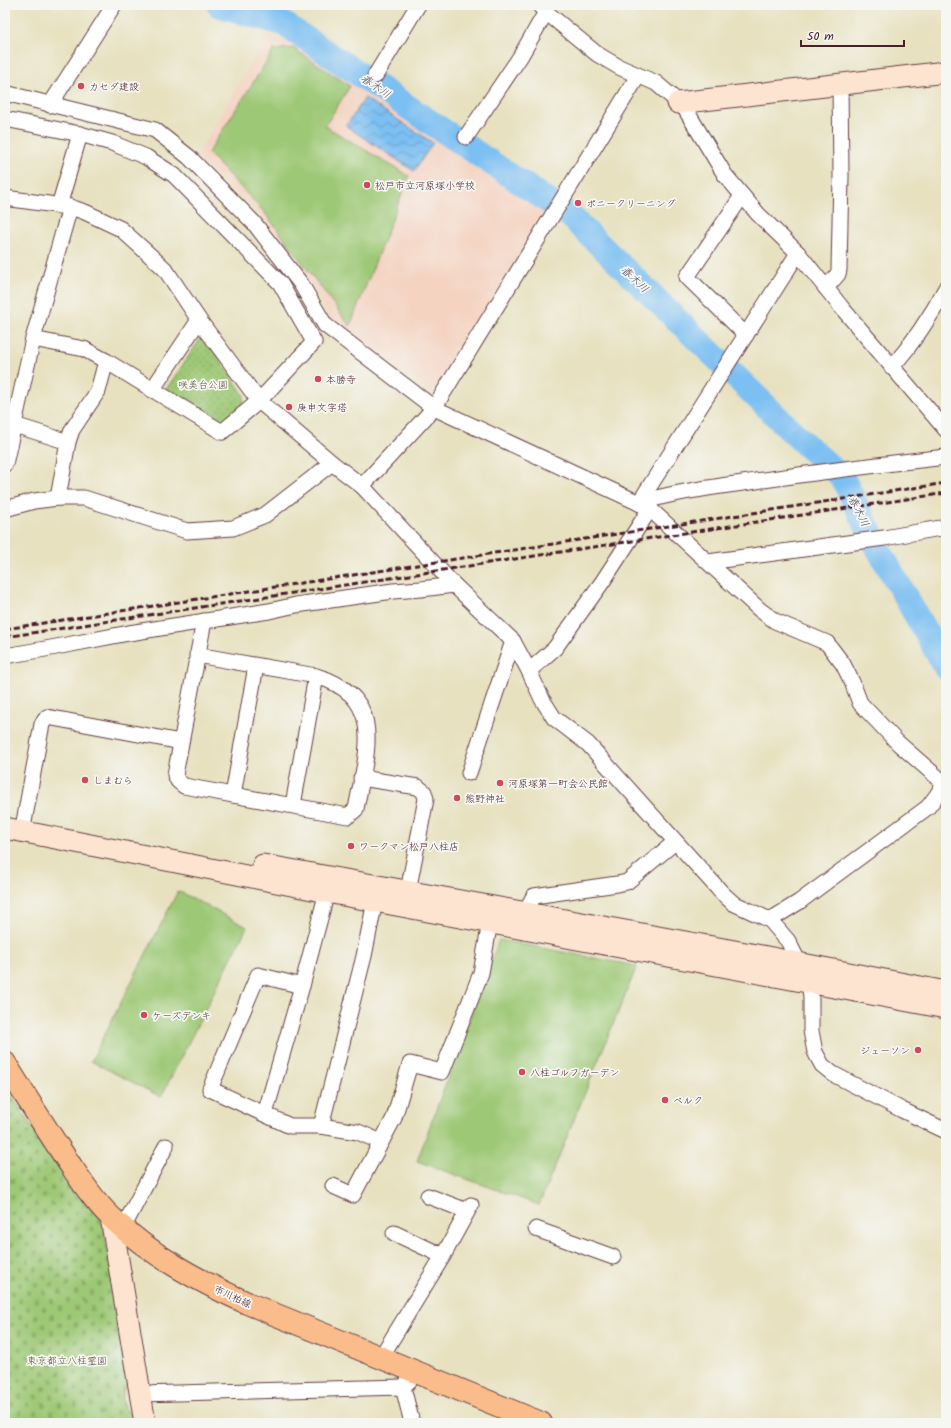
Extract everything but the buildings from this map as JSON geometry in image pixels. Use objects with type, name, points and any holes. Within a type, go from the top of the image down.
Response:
[{"type":"main road","name":"市川柏線","points":[[5,1063],[79,1178],[117,1222],[152,1251],[216,1288],[247,1303],[381,1357],[410,1380],[541,1423]]},
{"type":"street","points":[[50,105],[114,5]]},
{"type":"street","points":[[375,76],[418,5]]},
{"type":"street","points":[[466,137],[520,57],[542,8],[597,54],[619,67],[656,83],[684,107],[725,175],[742,196],[758,214],[798,253],[892,367],[944,425]]},
{"type":"street","points":[[678,103],[946,72]]},
{"type":"street","points":[[362,486],[434,408],[638,76]]},
{"type":"street","points":[[826,288],[840,270],[840,84]]},
{"type":"street","points":[[5,93],[155,130],[189,157],[254,222],[301,284],[324,325],[434,408],[644,506],[760,610],[775,621],[827,643],[843,664],[852,682],[860,704],[898,743],[945,782],[928,807],[799,902],[770,920]]},
{"type":"street","points":[[5,119],[80,134],[112,143],[146,157],[174,175],[280,283],[314,342],[260,401],[222,432],[152,390],[106,360],[84,349],[33,339]]},
{"type":"street","points":[[5,464],[9,424],[33,339],[80,134]]},
{"type":"street","points":[[742,196],[687,277],[746,335]]},
{"type":"street","points":[[5,198],[64,207],[85,212],[121,229],[165,268],[199,320],[260,401],[332,463],[362,486],[454,585],[513,641],[529,670],[542,699],[554,718],[588,744],[722,893],[733,903],[770,920],[788,941],[809,983],[811,997],[810,1031],[815,1052],[822,1065],[833,1074],[946,1131]]},
{"type":"street","points":[[529,670],[555,648],[603,581],[644,506],[716,382],[798,253]]},
{"type":"street","points":[[892,367],[937,305],[946,288]]},
{"type":"street","points":[[152,390],[199,320]]},
{"type":"street","points":[[58,498],[68,442],[72,430],[98,391],[106,360]]},
{"type":"street","points":[[9,424],[68,442]]},
{"type":"street","points":[[644,506],[655,498],[689,491],[821,472],[946,457]]},
{"type":"street","points":[[5,508],[34,501],[58,498],[84,498],[187,531],[233,528],[265,515],[332,463]]},
{"type":"street","points":[[708,562],[860,540],[884,538],[946,527]]},
{"type":"street","points":[[5,656],[304,604],[393,591],[454,585]]},
{"type":"street","points":[[197,655],[316,676],[331,680],[352,694],[360,706],[368,732],[367,748],[356,810],[348,816],[184,786],[178,781],[175,775],[197,655],[204,621]]},
{"type":"street","points":[[469,773],[513,641]]},
{"type":"street","points":[[233,795],[256,666]]},
{"type":"street","points":[[293,805],[316,676]]},
{"type":"street","points":[[11,823],[42,724],[47,717],[181,742]]},
{"type":"street","points":[[361,778],[418,787],[424,792],[426,799],[408,891]]},
{"type":"street","points":[[11,823],[408,891],[946,992]]},
{"type":"street","points":[[11,823],[327,892],[946,1008]]},
{"type":"street","points":[[529,914],[530,903],[534,896],[627,882],[675,842]]},
{"type":"street","points":[[265,1114],[302,986],[327,892]]},
{"type":"street","points":[[321,1126],[364,956],[375,901]]},
{"type":"street","points":[[333,1186],[353,1195],[394,1118],[410,1064],[442,1072],[481,974],[490,922]]},
{"type":"street","points":[[302,986],[258,975],[210,1089],[290,1126],[321,1126],[358,1132],[381,1142]]},
{"type":"street","points":[[145,1423],[117,1222],[166,1146]]},
{"type":"street","points":[[381,1357],[443,1256],[469,1208],[428,1196]]},
{"type":"street","points":[[536,1230],[613,1257]]},
{"type":"street","points":[[394,1233],[443,1256]]},
{"type":"street","points":[[140,1394],[410,1380],[412,1423]]},
{"type":"shaded area","name":"松戸市立河原塚小学校","points":[[268,34],[292,44],[440,139],[546,214],[432,393],[329,317],[306,277],[261,215],[196,157]]},
{"type":"green space","points":[[293,48],[350,86],[325,126],[409,176],[350,326],[265,213],[208,153],[274,50]]},
{"type":"green space","name":"咲美台公園","points":[[203,335],[244,395],[243,404],[222,426],[163,394]]},
{"type":"green space","points":[[178,891],[247,927],[161,1097],[91,1061]]},
{"type":"green space","name":"八柱ゴルフガーデン","points":[[499,940],[637,966],[539,1205],[417,1161]]},
{"type":"green space","name":"東京都立八柱霊園","points":[[5,1085],[41,1140],[102,1221],[133,1378],[123,1391],[123,1401],[127,1411],[139,1419],[140,1423],[5,1423]]},
{"type":"water","points":[[365,98],[433,143],[414,171],[346,126]]},
{"type":"waterway","name":"春木川","points":[[219,5],[284,24],[569,215],[806,445],[842,477],[880,552],[946,668]]},
{"type":"railway","points":[[5,629],[946,483]]},
{"type":"railway","points":[[5,637],[946,493]]},
{"type":"place","name":"カセダ建設","points":[[81,86]]},
{"type":"place","name":"松戸市立河原塚小学校","points":[[367,185]]},
{"type":"place","name":"ポニークリーニング","points":[[578,203]]},
{"type":"place","name":"本勝寺","points":[[318,379]]},
{"type":"place","name":"庚申文字塔","points":[[289,407]]},
{"type":"place","name":"しまむら","points":[[85,780]]},
{"type":"place","name":"河原塚第一町会公民館","points":[[500,783]]},
{"type":"place","name":"熊野神社","points":[[457,798]]},
{"type":"place","name":"ワークマン松戸八柱店","points":[[351,846]]},
{"type":"place","name":"ケーズデンキ","points":[[144,1015]]},
{"type":"place","name":"ジェーソン","points":[[918,1050]]},
{"type":"place","name":"八柱ゴルフガーデン","points":[[522,1072]]},
{"type":"place","name":"ベルク","points":[[665,1100]]}]
